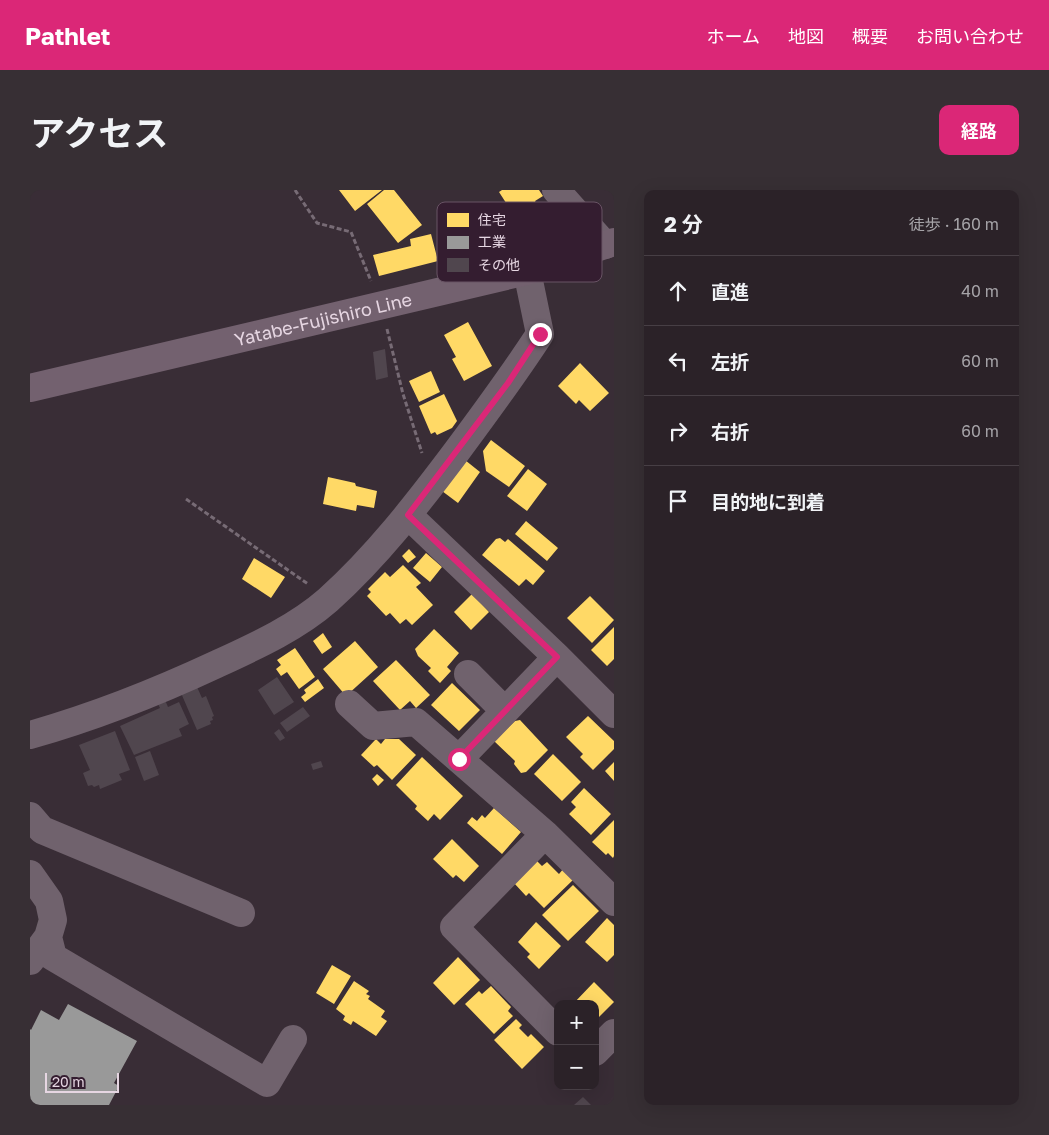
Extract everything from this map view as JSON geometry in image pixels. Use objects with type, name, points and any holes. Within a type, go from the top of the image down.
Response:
[{"type":"main road","name":"Yatabe-Fujishiro Line","points":[[30,388],[381,314],[490,282]]},
{"type":"street","points":[[556,190],[568,202]]},
{"type":"street","points":[[30,735],[68,724],[176,682],[258,645],[298,622],[328,600],[408,515],[508,383],[540,334],[529,282]]},
{"type":"street","points":[[408,515],[614,714]]},
{"type":"street","points":[[459,759],[557,657]]},
{"type":"street","points":[[468,674],[505,711]]},
{"type":"street","points":[[349,704],[373,726],[416,722],[545,834],[614,902]]},
{"type":"street","points":[[30,816],[42,830],[241,913]]},
{"type":"street","points":[[545,834],[454,928],[554,1028]]},
{"type":"street","points":[[30,874],[49,901],[53,920],[48,937],[30,961]]},
{"type":"street","points":[[48,937],[53,956],[267,1083],[293,1039]]},
{"type":"street","points":[[599,1048],[614,1033]]},
{"type":"path","points":[[295,190],[317,223],[351,232],[371,280],[403,394],[427,468],[435,480]]},
{"type":"path","points":[[186,499],[319,591],[328,600]]},
{"type":"building: 住宅","points":[[339,190],[382,190],[355,211]]},
{"type":"building: 住宅","points":[[384,190],[394,190],[422,225],[398,243],[367,204]]},
{"type":"building: 住宅","points":[[502,190],[539,190],[543,196],[536,202],[505,202],[499,192]]},
{"type":"building: 住宅","points":[[431,234],[437,261],[379,276],[373,255],[411,246],[410,239]]},
{"type":"building: 住宅","points":[[468,322],[492,366],[464,381],[452,359],[456,357],[444,335]]},
{"type":"building: 住宅","points":[[580,363],[609,393],[590,411],[579,400],[576,404],[558,386]]},
{"type":"building: 住宅","points":[[431,371],[440,392],[419,402],[409,381]]},
{"type":"building: 住宅","points":[[444,394],[457,421],[452,428],[437,435],[435,432],[431,434],[419,406]]},
{"type":"building: 住宅","points":[[491,440],[525,466],[509,487],[486,471],[483,451]]},
{"type":"building: 住宅","points":[[465,460],[480,472],[458,503],[442,491]]},
{"type":"building: 住宅","points":[[528,469],[547,484],[527,511],[507,496]]},
{"type":"building: 住宅","points":[[328,477],[355,483],[356,486],[377,491],[374,508],[357,505],[356,511],[323,504]]},
{"type":"building: 住宅","points":[[526,521],[558,548],[547,561],[515,534]]},
{"type":"building: 住宅","points":[[500,538],[505,542],[508,539],[545,571],[533,585],[526,579],[519,586],[482,555],[496,539]]},
{"type":"building: 住宅","points":[[409,549],[416,557],[408,563],[402,556]]},
{"type":"building: 住宅","points":[[426,553],[442,567],[430,582],[413,568]]},
{"type":"building: 住宅","points":[[254,558],[285,577],[271,598],[242,579]]},
{"type":"building: 住宅","points":[[403,565],[421,583],[416,587],[433,605],[412,625],[406,619],[400,624],[390,613],[386,616],[367,596],[371,592],[368,589],[385,572],[390,577]]},
{"type":"building: 住宅","points":[[472,594],[489,612],[471,630],[454,612]]},
{"type":"building: 住宅","points":[[590,596],[614,620],[592,643],[567,618]]},
{"type":"building: 住宅","points":[[614,627],[614,659],[607,666],[591,650]]},
{"type":"building: 住宅","points":[[434,629],[459,653],[447,667],[451,671],[440,683],[428,671],[431,668],[418,656],[415,649]]},
{"type":"building: 住宅","points":[[323,633],[332,647],[322,654],[313,641]]},
{"type":"building: 住宅","points":[[355,641],[378,667],[346,696],[323,669]]},
{"type":"building: 住宅","points":[[295,648],[315,677],[299,689],[287,672],[281,676],[276,669],[281,665],[277,660]]},
{"type":"building: 住宅","points":[[396,660],[430,695],[416,708],[410,701],[400,710],[373,681]]},
{"type":"building: 住宅","points":[[318,679],[324,688],[305,702],[301,697],[306,693],[304,690]]},
{"type":"building: 住宅","points":[[452,683],[480,710],[459,731],[431,705]]},
{"type":"building: 住宅","points":[[588,716],[614,741],[614,749],[593,770],[580,757],[583,754],[566,737]]},
{"type":"building: 住宅","points":[[520,720],[548,750],[526,772],[521,773],[514,764],[515,761],[494,741],[515,721]]},
{"type":"building: 住宅","points":[[376,739],[381,744],[385,739],[399,739],[416,755],[392,780],[377,765],[374,767],[361,755]]},
{"type":"building: 住宅","points":[[553,754],[581,782],[562,801],[534,774]]},
{"type":"building: 住宅","points":[[422,757],[463,796],[440,820],[434,814],[428,821],[415,809],[417,806],[396,785]]},
{"type":"building: 住宅","points":[[614,762],[614,781],[605,771]]},
{"type":"building: 住宅","points":[[377,774],[384,780],[378,786],[372,779]]},
{"type":"building: 住宅","points":[[584,788],[611,814],[591,835],[569,814],[576,807],[571,802]]},
{"type":"building: 住宅","points":[[494,808],[521,832],[502,854],[467,823],[472,817],[477,821],[482,815],[485,818]]},
{"type":"building: 住宅","points":[[614,820],[613,858],[608,853],[606,855],[592,842]]},
{"type":"building: 住宅","points":[[452,839],[479,866],[464,882],[456,875],[453,878],[433,859]]},
{"type":"building: 住宅","points":[[537,861],[542,866],[547,862],[559,874],[564,868],[574,879],[544,908],[529,893],[526,896],[514,883]]},
{"type":"building: 住宅","points":[[573,885],[599,911],[568,941],[542,915]]},
{"type":"building: 住宅","points":[[607,918],[614,925],[614,955],[607,962],[585,942]]},
{"type":"building: 住宅","points":[[536,922],[561,946],[539,969],[527,957],[530,954],[518,942]]},
{"type":"building: 住宅","points":[[458,957],[480,980],[454,1005],[433,983]]},
{"type":"building: 住宅","points":[[332,965],[351,976],[334,1004],[316,993]]},
{"type":"building: 住宅","points":[[354,981],[369,991],[366,994],[370,996],[368,999],[385,1011],[381,1017],[387,1021],[376,1036],[353,1021],[351,1025],[343,1020],[345,1016],[336,1009]]},
{"type":"building: 住宅","points":[[594,982],[614,1002],[599,1017],[599,1000],[577,1000]]},
{"type":"building: 住宅","points":[[491,986],[511,1007],[508,1011],[513,1016],[494,1034],[465,1004],[479,991],[482,994]]},
{"type":"building: 住宅","points":[[516,1019],[522,1025],[519,1028],[528,1037],[531,1034],[544,1047],[522,1069],[494,1040]]},
{"type":"building: 工業","points":[[68,1004],[137,1041],[114,1083],[119,1086],[109,1105],[30,1105],[30,1029],[41,1010],[59,1020]]},
{"type":"building: その他","points":[[385,349],[388,377],[376,380],[373,352]]},
{"type":"building: その他","points":[[277,677],[294,702],[274,715],[258,690]]},
{"type":"building: その他","points":[[197,687],[202,698],[206,696],[214,716],[212,717],[213,720],[210,721],[211,724],[197,730],[181,693]]},
{"type":"building: その他","points":[[165,700],[168,707],[179,702],[189,724],[179,729],[182,736],[134,755],[120,726],[160,708],[158,704]]},
{"type":"building: その他","points":[[303,707],[310,716],[287,732],[280,723]]},
{"type":"building: その他","points":[[279,729],[285,738],[280,741],[274,733]]},
{"type":"building: その他","points":[[115,731],[130,770],[119,774],[122,780],[100,789],[99,785],[94,787],[92,785],[88,786],[83,773],[90,770],[79,745]]},
{"type":"building: その他","points":[[150,751],[159,775],[144,781],[135,757]]},
{"type":"building: その他","points":[[321,761],[323,767],[313,770],[311,764]]},
{"type":"building: その他","points":[[583,1097],[591,1105],[574,1105]]},
{"type":"route","points":[[459,759],[557,657],[408,515],[508,383],[540,334]]}]
